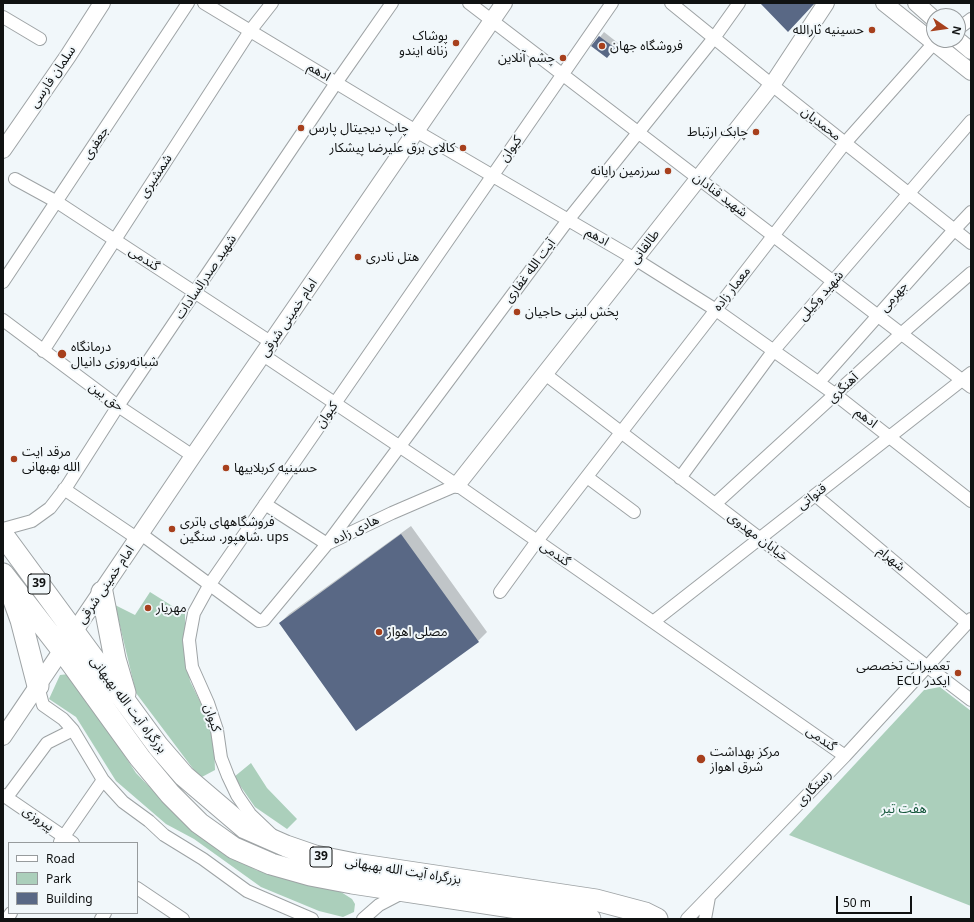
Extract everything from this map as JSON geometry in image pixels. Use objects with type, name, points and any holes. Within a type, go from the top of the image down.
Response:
[{"type":"highway","name":"بزرگراه آیت الله بهبهانی","points":[[3,535],[158,746],[184,776],[245,828],[286,846],[315,856],[592,913]]},
{"type":"highway","name":"بزرگراه آیت الله بهبهانی","points":[[3,574],[62,650],[140,758],[170,794],[200,823],[234,848],[271,864],[310,875],[406,891],[592,913],[645,913],[657,919]]},
{"type":"highway","points":[[3,574],[22,620],[38,686]]},
{"type":"highway","points":[[102,592],[115,659],[123,690],[136,717]]},
{"type":"main road","name":"سلمان فارسی","points":[[3,150],[68,56],[102,3]]},
{"type":"main road","name":"امام خمینی شرقی","points":[[62,650],[193,456],[504,3]]},
{"type":"main road","name":"طالقانی","points":[[457,485],[772,85],[826,3]]},
{"type":"main road","points":[[884,3],[926,37]]},
{"type":"main road","points":[[916,3],[926,12]]},
{"type":"main road","points":[[940,48],[971,72]]},
{"type":"main road","points":[[3,738],[62,650]]},
{"type":"street","name":"جعفری","points":[[3,282],[188,3]]},
{"type":"street","name":"ادهم","points":[[204,3],[416,131],[635,260],[716,310],[836,394],[971,501]]},
{"type":"street","name":"شمشیری","points":[[44,350],[250,31],[272,3]]},
{"type":"street","name":"شهید صدرالسادات","points":[[3,528],[32,521],[50,508],[336,82],[392,3]]},
{"type":"street","name":"شهید قنادان","points":[[469,3],[877,316],[968,380]]},
{"type":"street","name":"کیوان","points":[[286,846],[250,814],[237,795],[228,776],[221,758],[217,730],[208,703],[192,667],[189,640],[194,613],[210,584],[612,3]]},
{"type":"street","name":"محمدیان","points":[[671,3],[971,243]]},
{"type":"street","name":"آیت الله غفاری","points":[[327,544],[568,220],[714,38],[739,3]]},
{"type":"street","points":[[3,17],[40,39]]},
{"type":"street","name":"معمار زاده","points":[[500,592],[537,541],[845,143],[930,48]]},
{"type":"street","name":"شهید وکیلی","points":[[680,478],[774,350],[971,121]]},
{"type":"street","name":"گندمی","points":[[15,178],[57,202],[195,293],[335,404],[457,485],[845,756]]},
{"type":"street","name":"جهرمی","points":[[819,382],[971,212]]},
{"type":"street","name":"آهنگری","points":[[715,504],[901,334],[971,273]]},
{"type":"street","name":"حق بین","points":[[3,320],[118,406],[193,456]]},
{"type":"street","name":"خیابان مهدوی","points":[[545,374],[970,698]]},
{"type":"street","name":"قنواتی","points":[[653,622],[890,437],[968,380]]},
{"type":"street","points":[[587,477],[634,512]]},
{"type":"street","name":"هادی زاده","points":[[210,584],[259,621],[264,620],[327,544],[392,513],[457,485]]},
{"type":"street","points":[[64,489],[139,536],[210,584]]},
{"type":"street","name":"شهرام","points":[[815,495],[969,621]]},
{"type":"street","points":[[266,504],[327,544]]},
{"type":"street","name":"رستگاری","points":[[687,919],[845,756],[969,621]]},
{"type":"street","points":[[38,686],[43,705],[63,719],[73,730],[103,780],[123,802],[164,835],[203,859],[247,892],[312,919]]},
{"type":"street","points":[[5,796],[47,743],[73,730]]},
{"type":"street","points":[[66,841],[103,780]]},
{"type":"street","name":"پیروزی","points":[[5,796],[66,841]]},
{"type":"street","points":[[138,889],[183,919]]},
{"type":"street","points":[[363,919],[378,905],[406,891]]},
{"type":"street","points":[[704,919],[709,898]]},
{"type":"green space","points":[[150,592],[185,614],[185,646],[190,681],[213,728],[215,770],[200,778],[136,693],[115,605],[135,615]]},
{"type":"green space","points":[[69,674],[136,773],[172,810],[224,852],[256,870],[341,892],[352,899],[355,904],[354,912],[343,917],[319,911],[261,887],[194,839],[166,824],[116,781],[76,717],[49,699],[60,675]]},
{"type":"green space","name":"هفت تیر","points":[[940,687],[971,711],[971,906],[789,835],[924,690]]},
{"type":"green space","points":[[251,763],[267,788],[297,819],[287,829],[255,807],[234,777]]},
{"type":"building","points":[[760,3],[815,3],[788,32]]},
{"type":"building","name":"فروشگاه جهان","points":[[599,36],[615,48],[607,58],[591,46]]},
{"type":"building","name":"مصلی اهواز","points":[[401,534],[479,642],[356,731],[279,623]]},
{"type":"place","name":"حسینیه ثارالله","points":[[872,30]]},
{"type":"place","name":"پوشاک زنانه ایندو","points":[[456,43]]},
{"type":"place","name":"فروشگاه جهان","points":[[602,46]]},
{"type":"place","name":"چشم آنلاین","points":[[563,58]]},
{"type":"place","name":"چاپ دیجیتال پارس","points":[[301,128]]},
{"type":"place","name":"چابک ارتباط","points":[[756,132]]},
{"type":"place","name":"کالای برق علیرضا پیشکار","points":[[463,148]]},
{"type":"place","name":"سرزمین رایانه","points":[[668,171]]},
{"type":"place","name":"هتل نادری","points":[[358,257]]},
{"type":"place","name":"پخش لبنی حاجیان","points":[[517,312]]},
{"type":"place","name":"درمانگاه شبانه‌روزی دانیال","points":[[62,354]]},
{"type":"place","name":"مرقد ایت الله بهبهانی","points":[[14,459]]},
{"type":"place","name":"حسینیه کربلاییها","points":[[226,468]]},
{"type":"place","name":"فروشگاههای باتری شاهپور. سنگین. ups","points":[[172,529]]},
{"type":"place","name":"مهریار","points":[[148,608]]},
{"type":"place","name":"مصلی اهواز","points":[[379,632]]},
{"type":"place","name":"تعمیرات تخصصی ECU ایکدر","points":[[958,673]]},
{"type":"place","name":"مرکز بهداشت شرق اهواز","points":[[701,759]]}]
